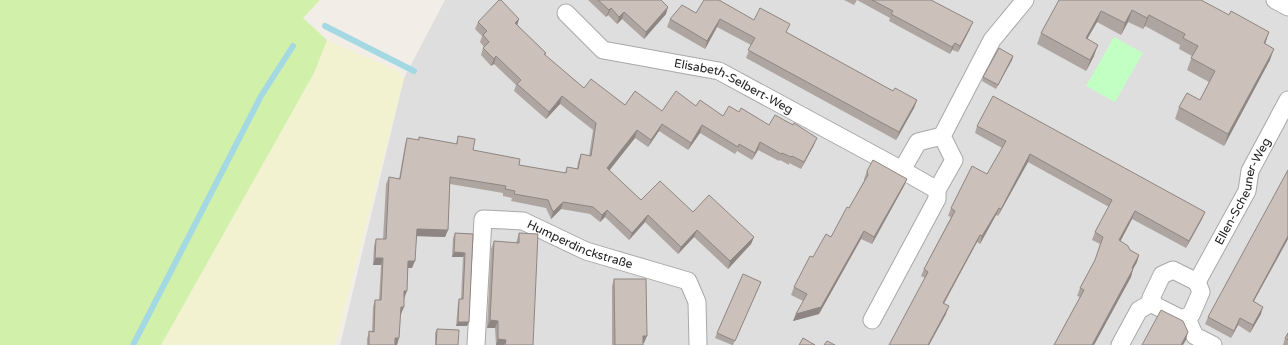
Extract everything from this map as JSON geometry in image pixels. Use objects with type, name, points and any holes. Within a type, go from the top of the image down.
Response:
[{"type":"street","points":[[1275,0],[1288,7]]},
{"type":"street","points":[[902,170],[918,142],[942,136],[992,40],[1022,1]]},
{"type":"street","name":"Elisabeth-Selbert-Weg","points":[[566,13],[603,50],[719,70],[937,190]]},
{"type":"street","name":"Ellen-Scheuner-Weg","points":[[1197,282],[1248,191],[1250,171],[1288,100]]},
{"type":"street","points":[[872,320],[937,199],[937,190],[954,160],[942,136]]},
{"type":"street","name":"Humperdinckstraße","points":[[476,345],[483,219],[523,221],[586,251],[688,281],[697,302],[698,345]]},
{"type":"street","points":[[1173,270],[1197,282],[1201,292],[1191,315],[1182,319],[1156,306],[1151,298],[1162,274],[1173,270]]},
{"type":"street","points":[[1120,345],[1139,310],[1153,302]]},
{"type":"street","points":[[1186,317],[1195,336],[1213,345]]},
{"type":"shaded area","points":[[445,0],[1288,0],[1288,345],[340,345],[404,78]]},
{"type":"green space","points":[[0,0],[320,0],[303,18],[327,40],[314,73],[161,345],[0,345]]},
{"type":"green space","points":[[1114,37],[1143,53],[1115,102],[1086,86]]},
{"type":"green space","points":[[327,40],[394,69],[404,78],[335,345],[161,345],[314,73]]},
{"type":"building","points":[[499,0],[501,0],[519,19],[515,23],[546,53],[544,54],[584,88],[591,79],[625,105],[635,91],[662,111],[676,91],[696,106],[700,100],[723,116],[729,106],[739,112],[741,108],[769,125],[775,115],[793,125],[794,123],[817,138],[804,162],[792,156],[781,154],[760,142],[755,153],[739,144],[738,147],[702,125],[691,143],[662,124],[651,140],[637,130],[607,168],[641,200],[660,181],[693,212],[709,195],[754,237],[730,261],[697,230],[681,247],[648,215],[632,233],[607,210],[602,215],[593,207],[563,202],[553,212],[548,200],[514,194],[515,191],[505,189],[506,186],[450,177],[448,230],[417,229],[415,261],[408,261],[407,291],[404,291],[404,307],[401,307],[399,338],[395,338],[395,345],[369,345],[369,331],[374,332],[375,300],[381,300],[383,258],[375,258],[376,239],[386,239],[389,177],[400,179],[407,138],[419,140],[419,137],[457,144],[458,136],[475,139],[473,150],[520,159],[519,165],[566,173],[567,167],[578,169],[581,154],[591,156],[596,123],[562,96],[549,112],[517,84],[521,80],[496,56],[494,59],[483,48],[489,42],[483,35],[487,31],[478,22]]},
{"type":"building","points":[[598,0],[661,0],[668,7],[646,32],[624,12],[619,17],[611,8],[609,10]]},
{"type":"building","points":[[704,0],[719,0],[754,20],[760,8],[790,24],[786,32],[893,91],[895,88],[917,100],[899,132],[748,50],[755,38],[720,19],[707,41],[670,19],[682,5],[696,13]]},
{"type":"building","points":[[872,0],[931,0],[973,22],[960,46],[955,43],[952,47],[891,14],[893,11]]},
{"type":"building","points":[[1059,0],[1201,0],[1229,15],[1231,11],[1269,32],[1264,43],[1274,49],[1228,134],[1179,107],[1187,93],[1200,100],[1215,71],[1191,58],[1198,46],[1183,38],[1185,34],[1149,15],[1147,18],[1132,10],[1125,23],[1101,11],[1086,38],[1098,45],[1090,60],[1041,33]]},
{"type":"building","points":[[999,48],[1013,56],[998,85],[983,77]]},
{"type":"building","points":[[993,96],[1205,212],[1189,241],[1135,211],[1119,240],[1128,246],[1130,250],[1139,255],[1092,345],[1054,345],[1084,290],[1080,288],[1095,260],[1103,237],[1095,232],[1112,200],[1030,154],[1001,209],[999,208],[982,236],[980,235],[943,303],[949,306],[928,345],[889,345],[928,272],[924,269],[955,211],[951,208],[972,166],[987,174],[1006,141],[977,126]]},
{"type":"building","points":[[873,160],[907,179],[874,237],[864,231],[821,307],[796,314],[807,294],[794,287],[810,256],[813,257],[826,234],[831,237],[847,207],[849,208],[868,175],[867,171]]},
{"type":"building","points":[[1288,170],[1288,236],[1253,301],[1263,307],[1253,325],[1240,318],[1234,331],[1208,317]]},
{"type":"building","points":[[455,233],[473,234],[469,322],[458,322],[459,299],[463,299],[465,253],[454,252]]},
{"type":"building","points":[[519,233],[538,234],[533,345],[505,345],[506,340],[498,339],[498,321],[490,320],[494,241],[519,243]]},
{"type":"building","points":[[743,274],[761,282],[735,341],[717,333]]},
{"type":"building","points":[[614,279],[646,279],[647,336],[643,336],[643,345],[615,345]]},
{"type":"building","points":[[1161,310],[1183,321],[1188,332],[1181,345],[1142,345]]},
{"type":"building","points":[[437,329],[459,330],[458,345],[436,345]]},
{"type":"building","points":[[1288,333],[1288,340],[1285,338]]},
{"type":"building","points":[[803,338],[815,345],[799,345]]},
{"type":"building","points":[[827,341],[835,345],[824,345]]},
{"type":"waterway","points":[[325,26],[414,71]]},
{"type":"waterway","points":[[133,345],[261,96],[293,46]]}]
